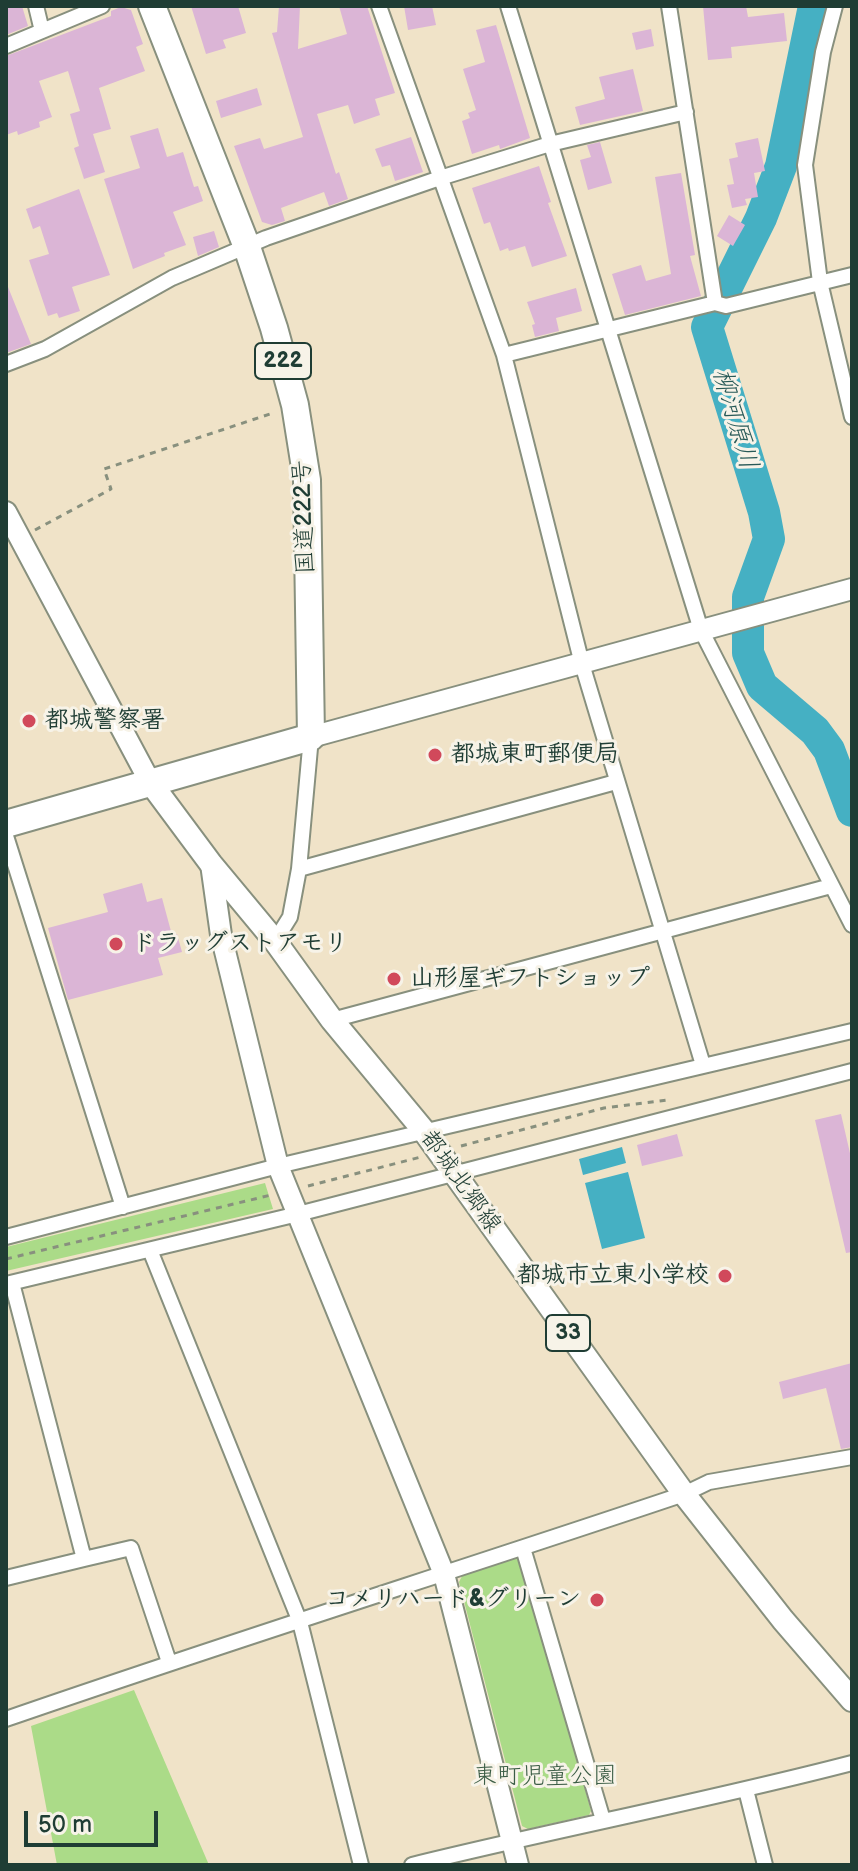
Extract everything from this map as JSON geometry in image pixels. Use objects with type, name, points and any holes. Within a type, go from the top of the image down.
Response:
[{"type":"highway","name":"国道222号","points":[[152,6],[247,247],[295,405],[307,480],[311,737]]},
{"type":"highway","points":[[6,824],[311,737]]},
{"type":"main road","name":"都城北郷線","points":[[150,782],[211,864],[275,941],[332,1020],[424,1131],[684,1494],[783,1620],[852,1700]]},
{"type":"street","points":[[36,6],[42,31]]},
{"type":"street","points":[[6,46],[102,6]]},
{"type":"street","points":[[379,6],[504,355],[582,664],[703,1065]]},
{"type":"street","points":[[508,6],[701,630],[852,925]]},
{"type":"street","points":[[669,6],[720,304]]},
{"type":"street","points":[[835,6],[823,52],[805,165],[820,282],[852,417]]},
{"type":"street","points":[[6,364],[45,349],[172,278],[247,247],[440,178],[550,144],[686,112]]},
{"type":"street","points":[[504,355],[852,275]]},
{"type":"street","points":[[7,519],[150,782]]},
{"type":"street","points":[[275,941],[290,917],[299,869],[311,737],[852,589]]},
{"type":"street","points":[[299,869],[616,782]]},
{"type":"street","points":[[6,836],[123,1207]]},
{"type":"street","points":[[211,864],[221,935],[278,1166],[444,1574],[518,1865]]},
{"type":"street","points":[[332,1020],[831,886]]},
{"type":"street","points":[[6,1237],[278,1166],[852,1031]]},
{"type":"street","points":[[84,1559],[9,1284],[298,1214],[852,1071]]},
{"type":"street","points":[[150,1250],[300,1622],[361,1865]]},
{"type":"street","points":[[6,1719],[169,1662],[300,1622],[684,1494],[709,1482],[852,1457]]},
{"type":"street","points":[[6,1578],[131,1548],[169,1662]]},
{"type":"street","points":[[523,1548],[603,1820]]},
{"type":"street","points":[[412,1865],[852,1763]]},
{"type":"street","points":[[746,1790],[765,1865]]},
{"type":"path","points":[[20,540],[111,489],[104,469],[295,405]]},
{"type":"path","points":[[458,1147],[604,1108],[674,1100]]},
{"type":"path","points":[[300,1188],[422,1157]]},
{"type":"path","points":[[6,1259],[279,1193]]},
{"type":"green space","points":[[265,1183],[273,1209],[6,1271],[6,1247]]},
{"type":"green space","name":"東町児童公園","points":[[517,1558],[523,1562],[591,1811],[589,1815],[528,1829],[522,1826],[459,1582],[462,1576]]},
{"type":"green space","points":[[134,1690],[209,1865],[57,1865],[31,1726]]},
{"type":"water","points":[[622,1147],[626,1163],[583,1175],[579,1159]]},
{"type":"water","points":[[628,1172],[645,1238],[602,1249],[585,1183]]},
{"type":"building","points":[[6,6],[22,6],[28,26],[6,35]]},
{"type":"building","points":[[191,6],[238,6],[246,33],[223,40],[226,48],[206,54]]},
{"type":"building","points":[[279,6],[300,6],[298,49],[347,34],[339,6],[367,6],[395,93],[375,99],[380,115],[354,124],[348,105],[317,114],[336,174],[339,172],[348,199],[329,206],[324,192],[281,208],[285,221],[272,225],[262,222],[234,146],[260,138],[264,149],[303,137],[272,33],[277,32]]},
{"type":"building","points":[[404,6],[432,6],[436,25],[408,30]]},
{"type":"building","points":[[703,6],[746,6],[748,17],[784,13],[787,41],[731,47],[732,58],[708,60]]},
{"type":"building","points":[[121,7],[131,10],[143,44],[136,47],[145,71],[99,88],[111,129],[93,134],[105,172],[84,179],[74,148],[79,146],[70,114],[80,111],[68,71],[39,81],[52,117],[39,122],[40,127],[18,135],[17,131],[6,135],[6,56],[111,16],[111,11]]},
{"type":"building","points":[[496,25],[530,138],[500,149],[499,145],[472,154],[462,121],[470,118],[468,113],[476,110],[463,69],[485,62],[476,30]]},
{"type":"building","points":[[651,29],[654,46],[636,50],[632,33]]},
{"type":"building","points":[[633,69],[643,111],[580,125],[575,107],[605,99],[599,77]]},
{"type":"building","points":[[257,88],[262,105],[221,118],[216,101]]},
{"type":"building","points":[[158,128],[167,157],[183,152],[194,187],[198,186],[203,201],[173,212],[186,245],[133,269],[104,179],[140,168],[130,136]]},
{"type":"building","points":[[411,137],[423,172],[395,181],[390,165],[382,167],[375,149]]},
{"type":"building","points":[[758,138],[765,171],[754,173],[758,197],[745,199],[747,205],[732,208],[727,185],[734,184],[729,159],[738,157],[735,143]]},
{"type":"building","points":[[600,142],[612,183],[588,190],[580,160],[591,157],[587,145]]},
{"type":"building","points":[[539,166],[567,256],[532,267],[525,246],[500,251],[490,222],[484,224],[472,188]]},
{"type":"building","points":[[681,173],[695,255],[690,256],[701,296],[625,315],[612,274],[641,265],[646,281],[671,274],[655,177]]},
{"type":"building","points":[[79,189],[110,275],[72,287],[80,311],[59,318],[57,313],[48,316],[29,260],[49,254],[40,226],[33,229],[26,209]]},
{"type":"building","points":[[729,215],[745,225],[733,246],[717,236]]},
{"type":"building","points":[[214,231],[219,247],[198,256],[193,237]]},
{"type":"building","points":[[6,282],[31,344],[6,353]]},
{"type":"building","points":[[576,288],[582,311],[556,318],[559,331],[535,337],[532,325],[535,324],[527,302]]},
{"type":"building","name":"ドラッグストアモリ","points":[[142,883],[147,902],[162,898],[172,935],[177,934],[182,952],[158,958],[163,975],[68,1000],[48,928],[108,912],[103,894]]},
{"type":"building","points":[[841,1114],[852,1162],[852,1252],[846,1253],[815,1120]]},
{"type":"building","points":[[677,1134],[683,1156],[642,1166],[637,1145]]},
{"type":"building","points":[[852,1363],[852,1447],[841,1449],[826,1388],[783,1399],[779,1382]]},
{"type":"waterway","name":"柳河原川","points":[[814,6],[781,166],[761,218],[707,327],[764,512],[769,539],[748,597],[748,653],[762,686],[815,731],[829,750],[852,811]]},
{"type":"place","name":"都城警察署","points":[[29,721]]},
{"type":"place","name":"都城東町郵便局","points":[[435,755]]},
{"type":"place","name":"ドラッグストアモリ","points":[[116,944]]},
{"type":"place","name":"山形屋ギフトショップ","points":[[394,979]]},
{"type":"place","name":"都城市立東小学校","points":[[725,1276]]},
{"type":"place","name":"コメリハード&グリーン","points":[[597,1600]]}]
